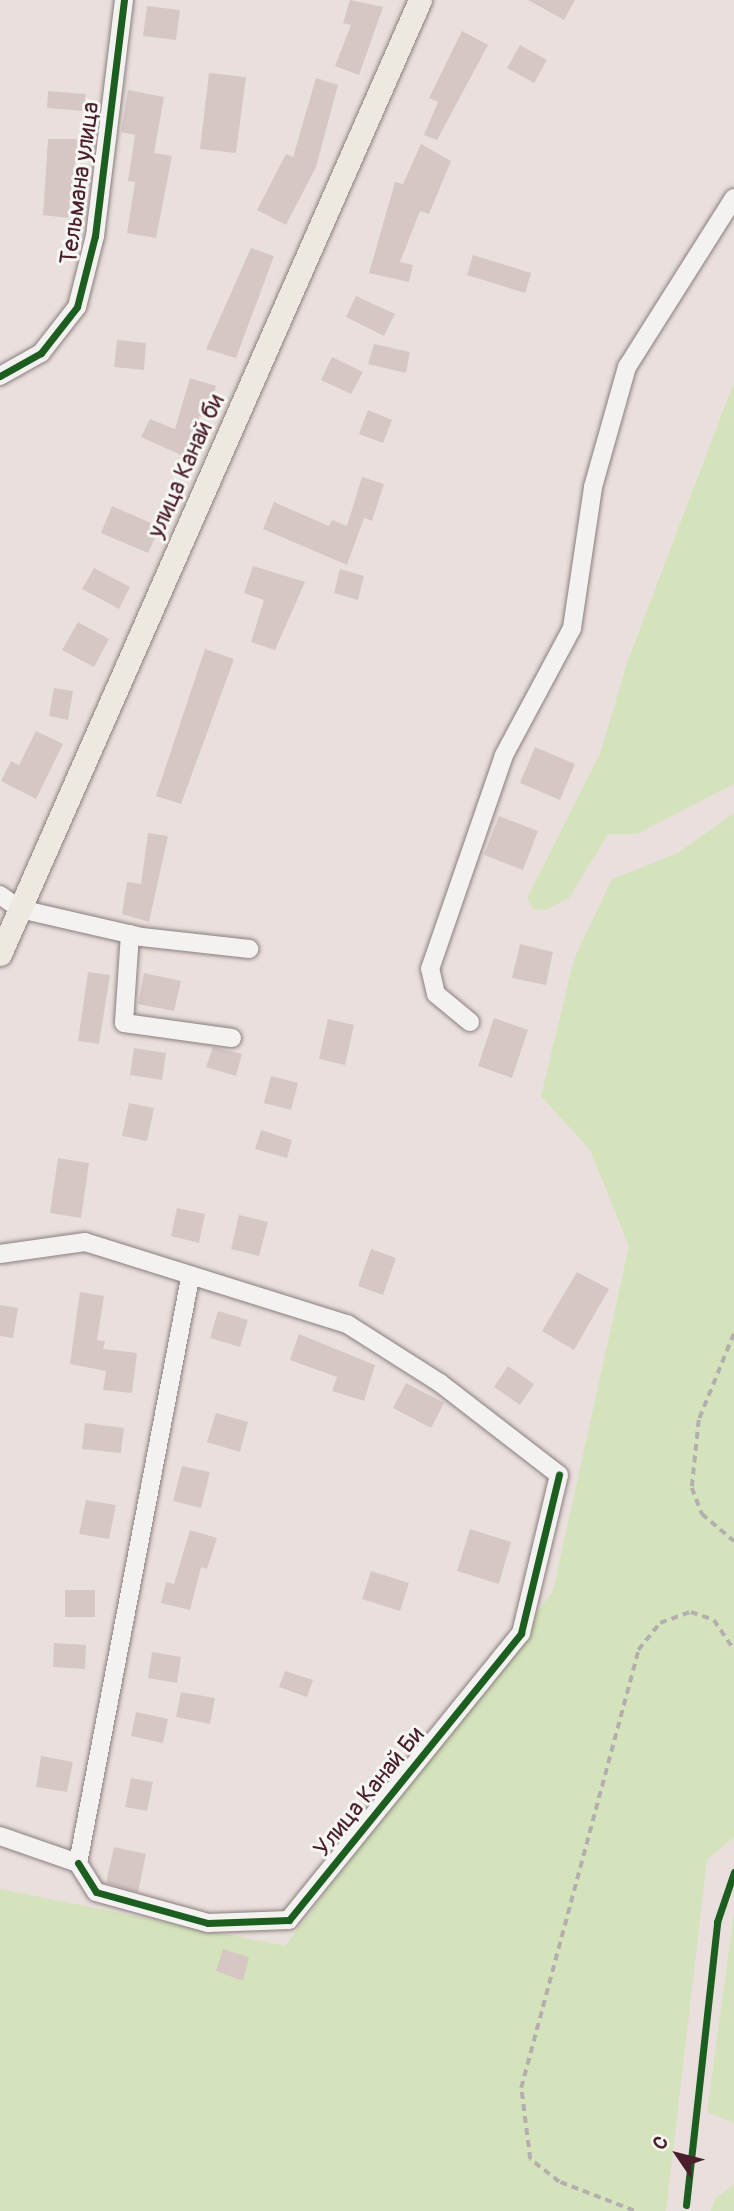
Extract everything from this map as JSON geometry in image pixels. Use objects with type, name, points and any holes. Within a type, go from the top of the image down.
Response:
[{"type":"main road","name":"улица Канай би","points":[[0,954],[420,0]]},
{"type":"street","name":"Тельмана улица","points":[[0,376],[41,353],[77,307],[95,236],[124,0]]},
{"type":"street","points":[[470,1022],[436,994],[430,969],[504,755],[572,628],[593,487],[627,367],[734,198]]},
{"type":"street","points":[[0,895],[20,909],[130,934],[249,950]]},
{"type":"street","points":[[130,934],[124,1023],[232,1038]]},
{"type":"street","points":[[0,1254],[85,1242],[190,1278],[78,1863],[0,1836]]},
{"type":"street","name":"Улица Канай Би","points":[[78,1863],[96,1892],[208,1923],[289,1920],[521,1633],[559,1475],[440,1383],[347,1324],[190,1278]]},
{"type":"path","points":[[734,1334],[692,1456],[692,1488],[702,1514],[734,1541]]},
{"type":"path","points":[[634,2211],[559,2182],[530,2159],[521,2088],[638,1650],[660,1623],[691,1612],[714,1620],[734,1650]]},
{"type":"green space","points":[[734,382],[734,784],[637,834],[608,834],[569,898],[546,910],[533,909],[527,898],[600,754],[627,663]]},
{"type":"green space","points":[[734,813],[734,1837],[707,1860],[666,2211],[0,2211],[0,1889],[285,1946],[553,1591],[629,1246],[590,1150],[541,1096],[574,959],[612,879],[678,853]]},
{"type":"green space","points":[[734,1913],[734,2123],[707,2112]]},
{"type":"green space","points":[[734,2184],[734,2211],[711,2211],[715,2199]]},
{"type":"building","points":[[350,0],[383,7],[359,75],[335,66],[351,25],[343,23]]},
{"type":"building","points":[[528,0],[575,0],[564,20]]},
{"type":"building","points":[[147,6],[180,10],[176,40],[143,36]]},
{"type":"building","points":[[462,31],[488,45],[437,140],[424,135],[438,102],[429,98]]},
{"type":"building","points":[[520,45],[547,60],[534,83],[507,68]]},
{"type":"building","points":[[209,73],[246,77],[236,153],[200,149]]},
{"type":"building","points":[[316,78],[338,85],[316,167],[286,225],[257,210],[286,154],[293,157]]},
{"type":"building","points":[[128,90],[164,97],[154,153],[172,156],[156,238],[127,233],[135,182],[128,181],[135,135],[121,132]]},
{"type":"building","points":[[48,91],[86,94],[84,111],[47,108]]},
{"type":"building","points":[[48,139],[78,139],[68,218],[43,215]]},
{"type":"building","points":[[421,144],[451,161],[429,214],[420,211],[400,262],[413,265],[409,282],[369,273],[395,182],[403,184]]},
{"type":"building","points":[[251,248],[274,256],[236,358],[206,349]]},
{"type":"building","points":[[473,255],[531,273],[525,293],[467,275]]},
{"type":"building","points":[[356,296],[395,314],[384,336],[346,317]]},
{"type":"building","points":[[117,340],[146,343],[144,370],[114,367]]},
{"type":"building","points":[[374,344],[410,352],[406,373],[368,364]]},
{"type":"building","points":[[332,357],[363,372],[351,394],[321,380]]},
{"type":"building","points":[[190,378],[216,386],[206,418],[199,416],[192,460],[141,437],[150,419],[175,429]]},
{"type":"building","points":[[368,410],[392,420],[383,443],[359,434]]},
{"type":"building","points":[[362,477],[384,484],[372,521],[364,518],[347,565],[263,529],[274,502],[329,526],[332,520],[347,526]]},
{"type":"building","points":[[112,506],[160,527],[148,553],[101,533]]},
{"type":"building","points":[[253,566],[305,582],[275,650],[251,642],[264,600],[244,593]]},
{"type":"building","points":[[94,568],[130,587],[119,609],[82,589]]},
{"type":"building","points":[[340,569],[364,576],[358,600],[334,593]]},
{"type":"building","points":[[78,622],[109,639],[94,667],[62,650]]},
{"type":"building","points":[[205,649],[234,659],[181,804],[156,796]]},
{"type":"building","points":[[54,688],[73,691],[68,720],[49,716]]},
{"type":"building","points":[[36,731],[63,744],[36,799],[1,781],[11,761],[19,765]]},
{"type":"building","points":[[535,747],[575,764],[560,800],[520,783]]},
{"type":"building","points":[[499,816],[538,831],[523,870],[484,855]]},
{"type":"building","points":[[148,833],[168,836],[149,922],[122,914],[127,882],[141,884]]},
{"type":"building","points":[[520,944],[553,952],[546,985],[512,978]]},
{"type":"building","points":[[88,972],[110,975],[99,1044],[78,1041]]},
{"type":"building","points":[[144,973],[181,981],[174,1011],[138,1004]]},
{"type":"building","points":[[494,1018],[528,1030],[512,1078],[478,1066]]},
{"type":"building","points":[[328,1019],[354,1025],[345,1065],[319,1059]]},
{"type":"building","points":[[213,1047],[242,1054],[236,1076],[206,1067]]},
{"type":"building","points":[[134,1048],[166,1053],[162,1080],[130,1075]]},
{"type":"building","points":[[271,1076],[298,1083],[291,1110],[264,1103]]},
{"type":"building","points":[[129,1103],[154,1108],[147,1141],[122,1136]]},
{"type":"building","points":[[261,1130],[292,1140],[287,1158],[255,1149]]},
{"type":"building","points":[[58,1158],[89,1163],[81,1218],[50,1213]]},
{"type":"building","points":[[177,1208],[205,1214],[199,1243],[171,1236]]},
{"type":"building","points":[[239,1215],[268,1222],[259,1256],[231,1249]]},
{"type":"building","points":[[371,1249],[396,1258],[383,1295],[358,1286]]},
{"type":"building","points":[[577,1272],[609,1289],[574,1350],[542,1331]]},
{"type":"building","points":[[80,1292],[104,1296],[97,1340],[105,1341],[103,1349],[137,1353],[132,1393],[103,1390],[106,1371],[70,1364]]},
{"type":"building","points":[[0,1305],[18,1308],[13,1338],[0,1336]]},
{"type":"building","points":[[218,1311],[248,1320],[240,1347],[210,1338]]},
{"type":"building","points":[[299,1334],[375,1365],[364,1401],[332,1391],[337,1377],[290,1360]]},
{"type":"building","points":[[508,1366],[534,1384],[520,1405],[494,1387]]},
{"type":"building","points":[[406,1383],[444,1403],[431,1428],[393,1408]]},
{"type":"building","points":[[216,1413],[248,1422],[240,1452],[207,1442]]},
{"type":"building","points":[[85,1423],[124,1428],[121,1453],[82,1449]]},
{"type":"building","points":[[182,1466],[210,1472],[201,1508],[173,1501]]},
{"type":"building","points":[[86,1500],[116,1505],[109,1539],[79,1534]]},
{"type":"building","points":[[470,1529],[511,1542],[499,1584],[457,1571]]},
{"type":"building","points":[[190,1530],[217,1538],[207,1569],[201,1567],[190,1610],[161,1603],[166,1582],[174,1584]]},
{"type":"building","points":[[371,1571],[409,1583],[400,1611],[362,1599]]},
{"type":"building","points":[[65,1590],[95,1590],[95,1617],[65,1617]]},
{"type":"building","points":[[54,1643],[86,1645],[85,1669],[53,1667]]},
{"type":"building","points":[[152,1652],[181,1657],[177,1683],[148,1678]]},
{"type":"building","points":[[285,1671],[313,1680],[307,1697],[279,1687]]},
{"type":"building","points":[[181,1692],[215,1698],[210,1724],[176,1717]]},
{"type":"building","points":[[136,1712],[168,1719],[163,1743],[131,1736]]},
{"type":"building","points":[[41,1756],[73,1762],[67,1792],[36,1787]]},
{"type":"building","points":[[131,1778],[153,1782],[147,1811],[125,1807]]},
{"type":"building","points":[[114,1847],[146,1854],[138,1892],[106,1883]]},
{"type":"building","points":[[223,1949],[249,1957],[243,1981],[216,1971]]},
{"type":"cycle path","points":[[0,376],[41,353],[77,307],[95,236],[124,0]]},
{"type":"cycle path","points":[[78,1863],[96,1892],[208,1923],[289,1920],[521,1633],[559,1475]]},
{"type":"cycle path","points":[[686,2205],[717,1922],[734,1872]]}]
